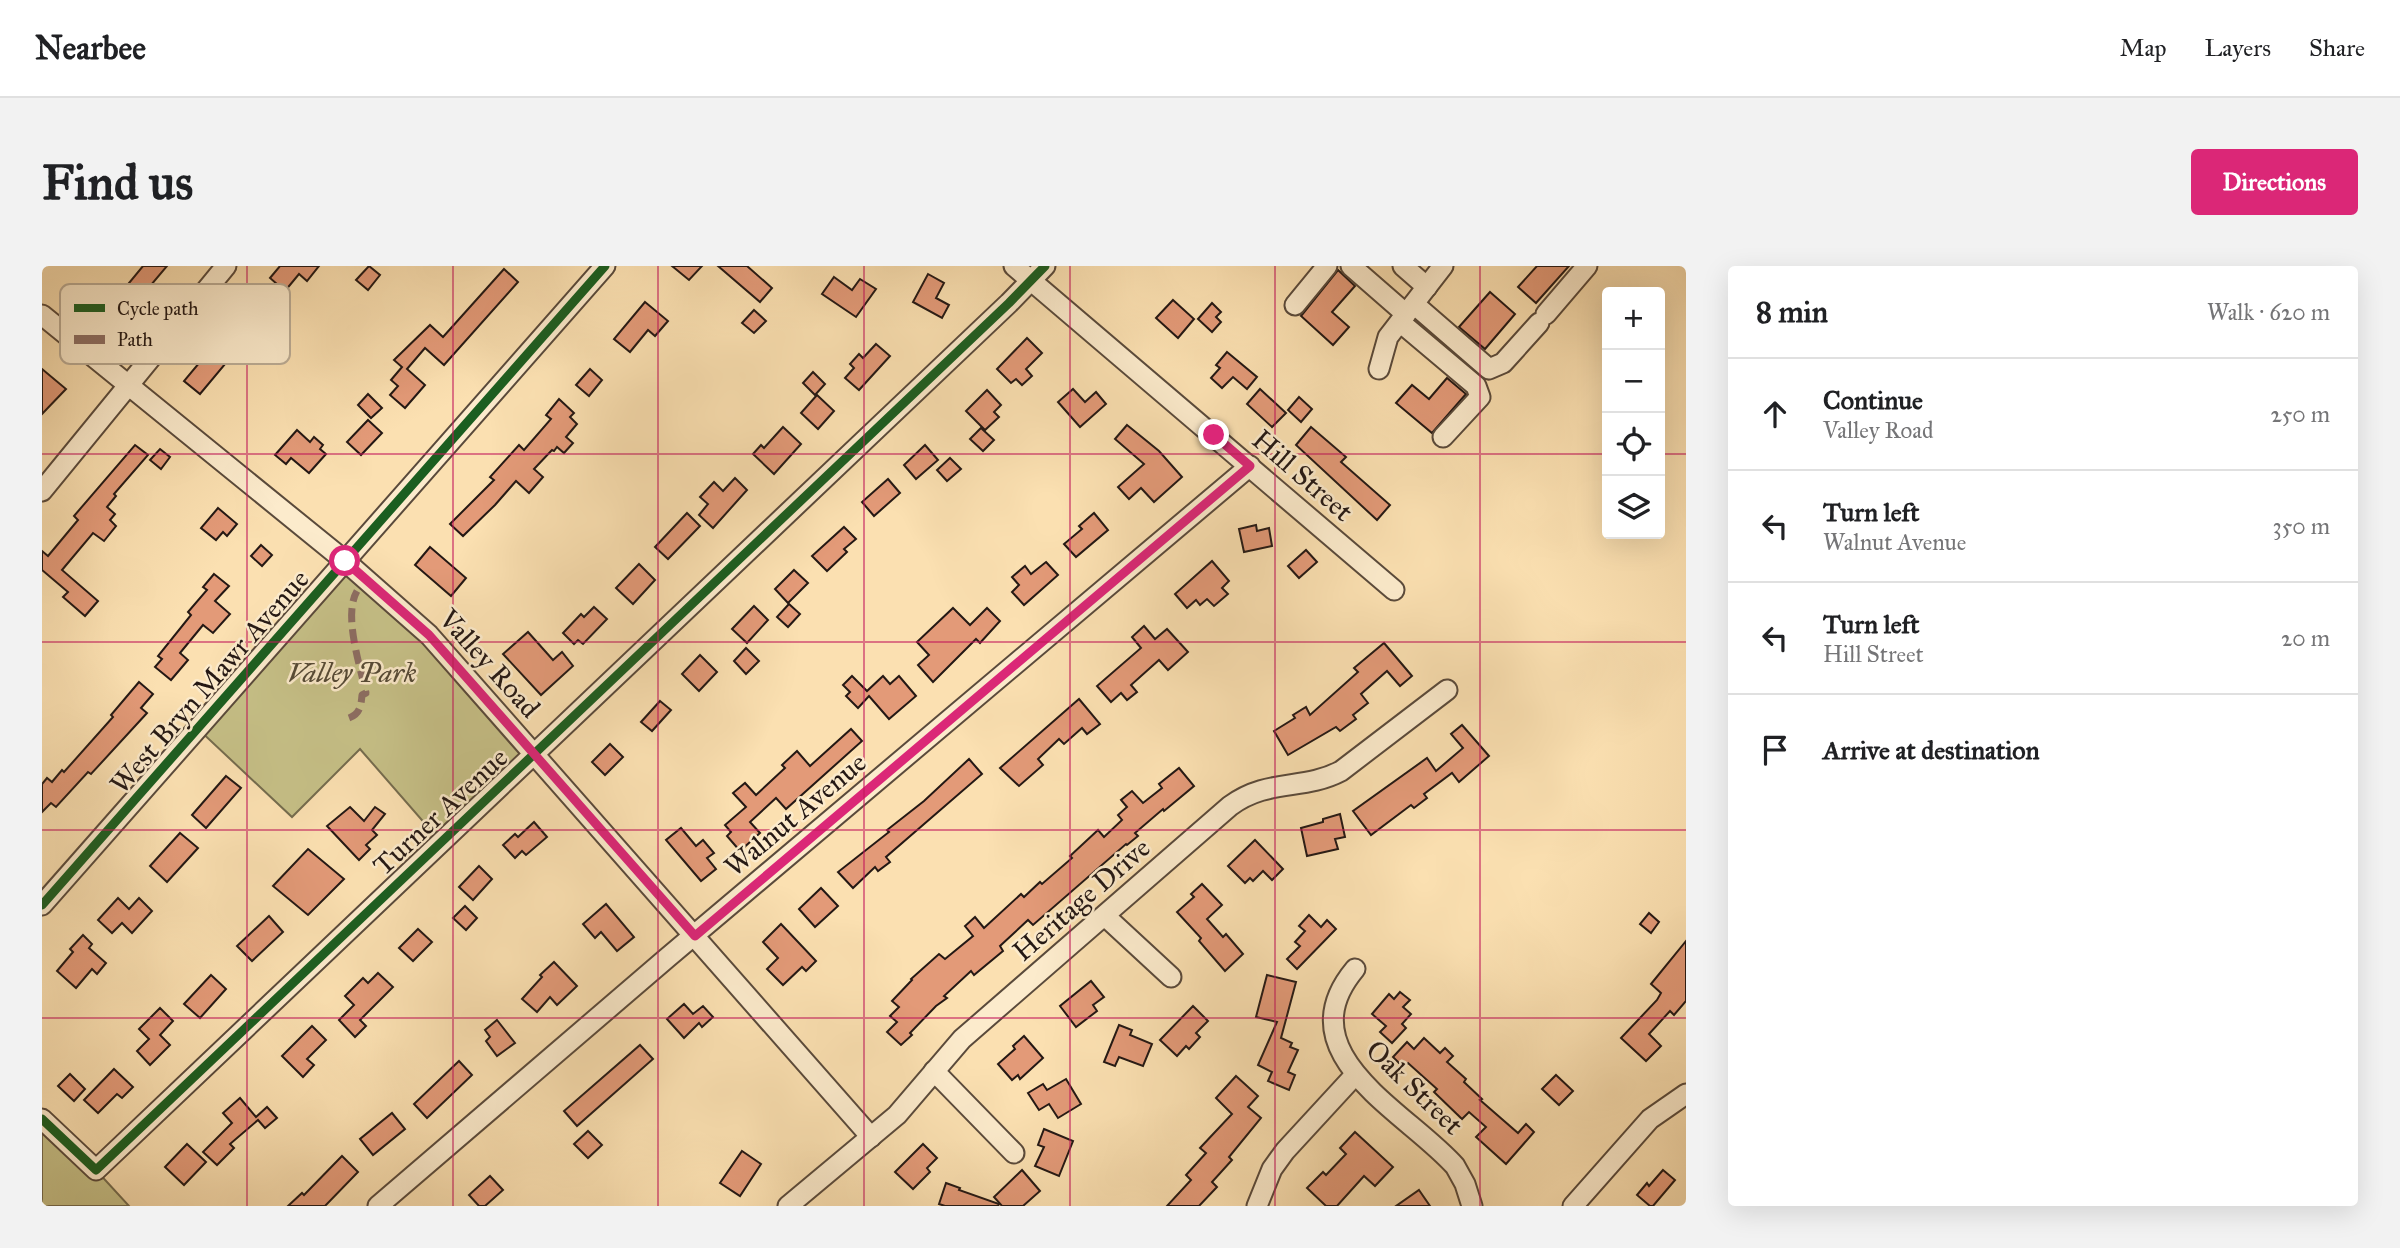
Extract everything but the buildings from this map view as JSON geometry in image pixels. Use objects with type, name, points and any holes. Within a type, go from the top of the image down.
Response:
[{"type":"street","points":[[211,284],[226,266]]},
{"type":"street","name":"West Bryn Mawr Avenue","points":[[42,905],[605,266]]},
{"type":"street","name":"Hill Street","points":[[1014,266],[1038,273],[1047,293],[1395,590]]},
{"type":"street","points":[[1047,293],[1055,266]]},
{"type":"street","points":[[1294,305],[1327,266]]},
{"type":"street","points":[[1351,266],[1407,313],[1489,369],[1503,363],[1587,266]]},
{"type":"street","points":[[1403,266],[1427,287]]},
{"type":"street","points":[[1379,369],[1388,337],[1443,266]]},
{"type":"street","name":"Turner Avenue","points":[[42,1119],[96,1170],[908,400],[1038,273]]},
{"type":"street","points":[[1407,313],[1476,386],[1480,397],[1443,437]]},
{"type":"street","name":"Valley Road","points":[[42,315],[60,330]]},
{"type":"street","name":"Valley Road","points":[[102,364],[345,561],[429,635],[871,1137]]},
{"type":"street","points":[[42,491],[145,364]]},
{"type":"street","name":"Walnut Avenue","points":[[378,1206],[1250,466]]},
{"type":"street","name":"Heritage Drive","points":[[788,1206],[897,1115],[962,1039],[1238,800],[1259,790],[1322,779],[1341,771],[1447,690]]},
{"type":"street","points":[[1105,916],[1171,977]]},
{"type":"street","name":"Oak Street","points":[[1355,969],[1334,1007],[1332,1029],[1338,1048],[1355,1075],[1450,1160],[1465,1184],[1472,1206]]},
{"type":"street","points":[[934,1071],[1014,1153]]},
{"type":"street","points":[[1257,1206],[1272,1169],[1285,1151],[1355,1075]]},
{"type":"street","points":[[1573,1206],[1650,1119],[1686,1094]]},
{"type":"green space","name":"Valley Park","points":[[345,561],[534,754],[441,842],[360,749],[292,817],[197,728]]},
{"type":"green space","points":[[42,1124],[96,1170],[129,1206],[42,1206]]},
{"type":"marked path","points":[[349,718],[358,712],[362,695],[366,693],[352,626],[353,601],[357,591]]},
{"type":"cycle path","points":[[42,905],[605,266]]},
{"type":"cycle path","points":[[42,1119],[96,1170],[1045,266]]},
{"type":"route","points":[[345,561],[429,635],[695,936],[1250,466],[1214,435]]}]
